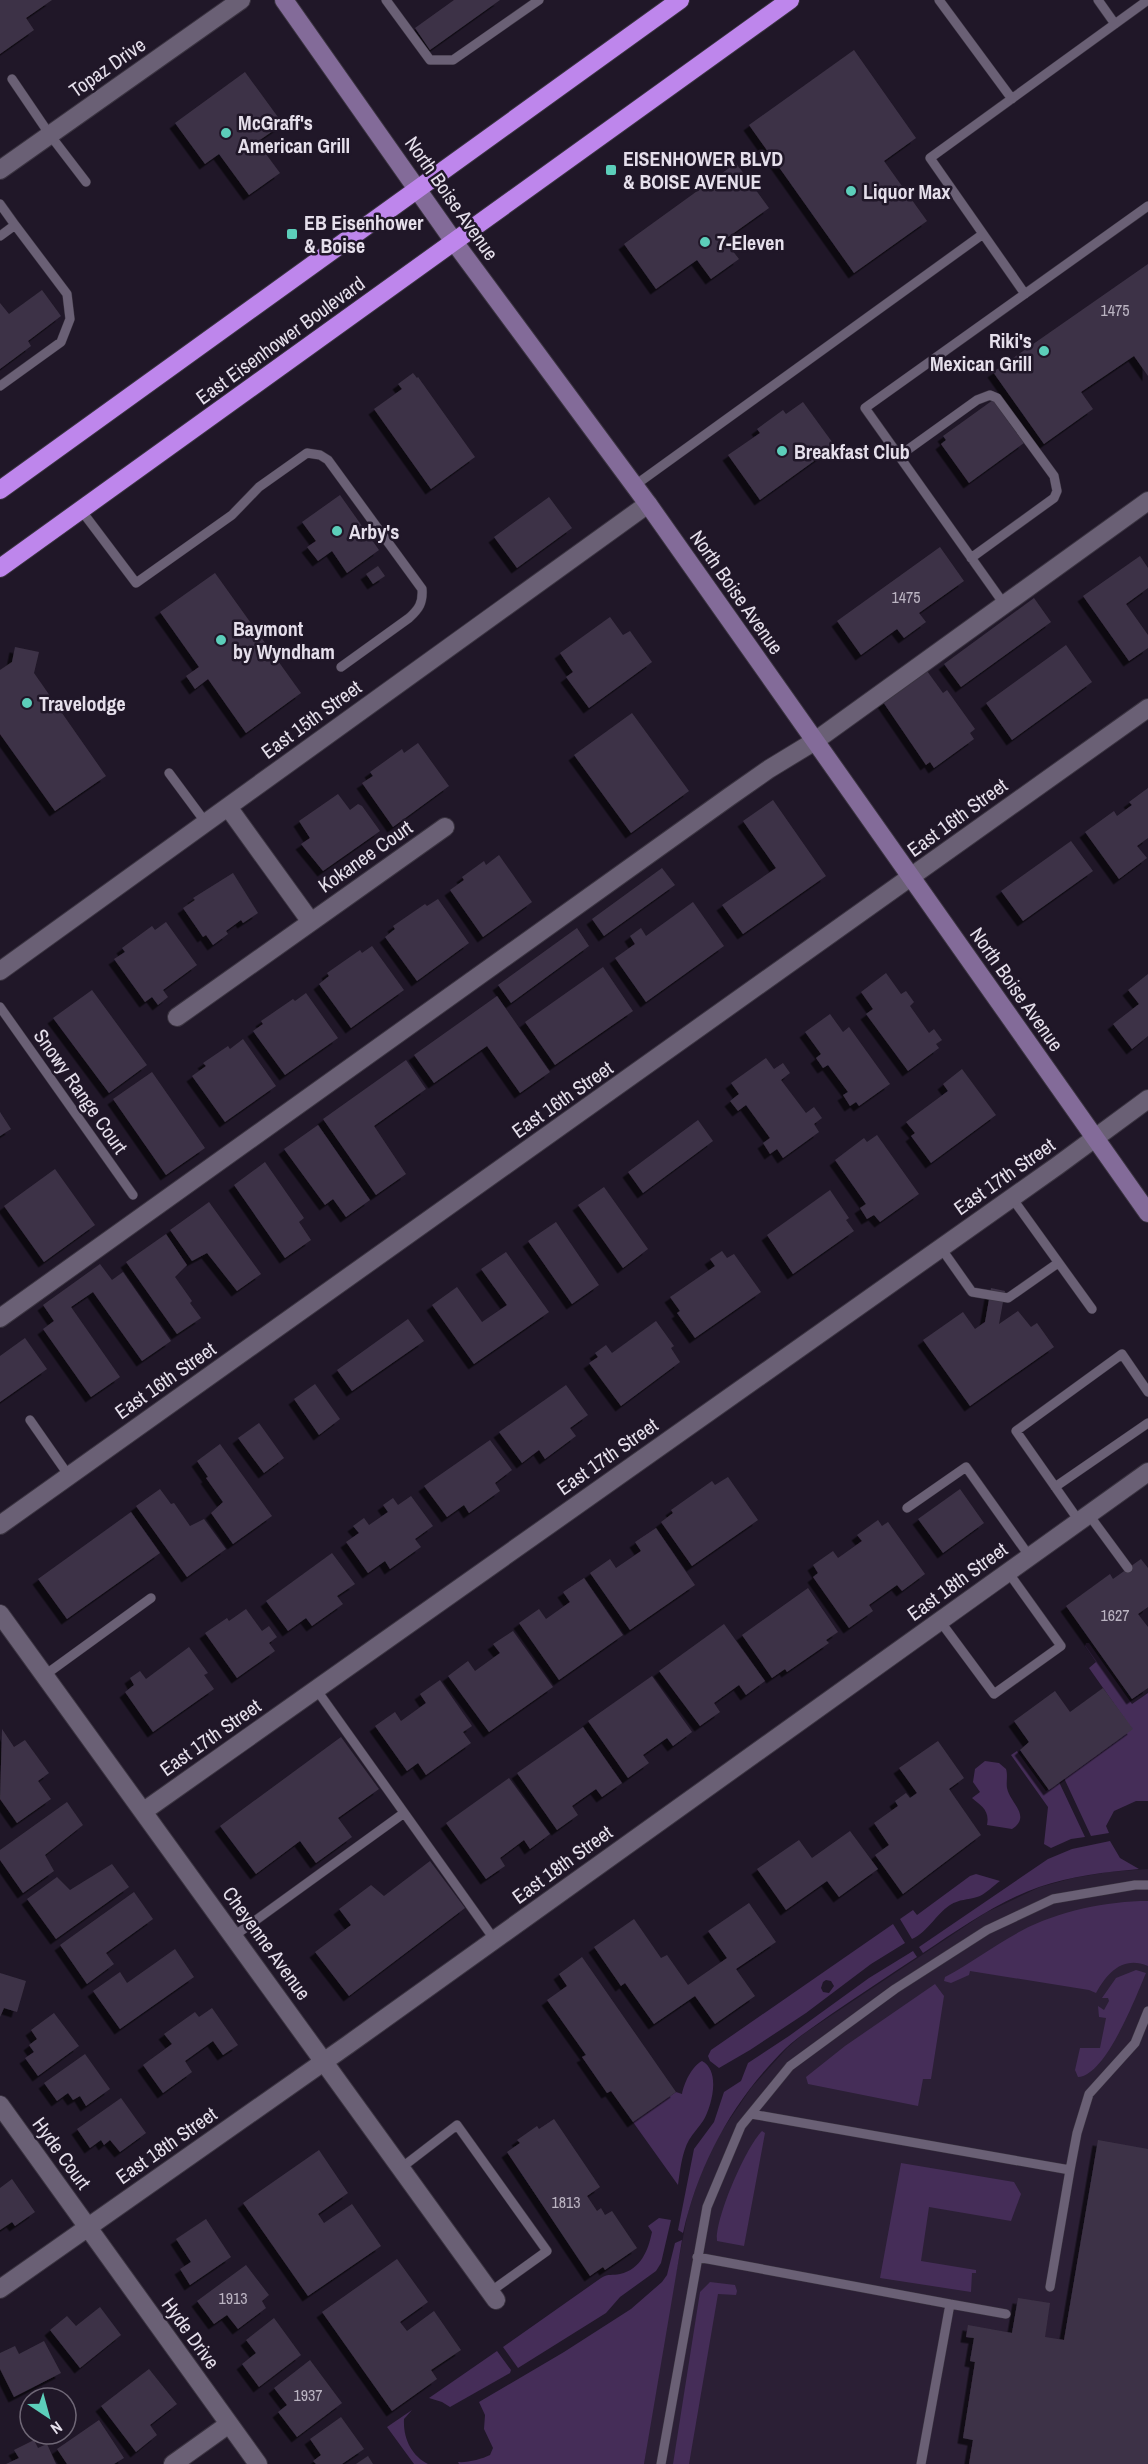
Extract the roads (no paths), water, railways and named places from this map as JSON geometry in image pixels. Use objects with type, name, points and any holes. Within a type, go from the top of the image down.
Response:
[{"type":"highway","name":"East Eisenhower Boulevard","points":[[0,490],[680,0]]},
{"type":"highway","name":"East Eisenhower Boulevard","points":[[0,568],[790,0]]},
{"type":"street","name":"Topaz Drive","points":[[0,170],[241,0]]},
{"type":"street","name":"North Boise Avenue","points":[[284,0],[455,243],[648,504],[1148,1213]]},
{"type":"street","points":[[0,1318],[729,797],[815,741],[1148,501]]},
{"type":"street","name":"East 15th Street","points":[[1,967],[206,823],[648,504]]},
{"type":"street","name":"East 16th Street","points":[[0,1525],[1148,708]]},
{"type":"street","name":"Kokanee Court","points":[[228,807],[311,922]]},
{"type":"street","name":"Kokanee Court","points":[[177,1017],[445,827]]},
{"type":"street","name":"East 17th Street","points":[[144,1811],[1096,1139],[1148,1099]]},
{"type":"street","name":"East 18th Street","points":[[0,2289],[324,2061],[1148,1472]]},
{"type":"street","name":"Cheyenne Avenue","points":[[0,1614],[493,2296]]},
{"type":"street","name":"Hyde Court","points":[[0,2105],[88,2227]]},
{"type":"street","name":"Hyde Drive","points":[[88,2227],[258,2464]]},
{"type":"street","points":[[173,2464],[229,2424]]},
{"type":"lane","points":[[386,0],[430,60],[453,60],[538,0]]},
{"type":"lane","points":[[939,0],[1012,99]]},
{"type":"lane","points":[[1098,0],[1115,24]]},
{"type":"lane","points":[[1025,294],[930,158],[1148,0]]},
{"type":"lane","points":[[12,79],[50,135],[86,182]]},
{"type":"lane","points":[[0,204],[67,294],[70,320],[61,342],[0,386]]},
{"type":"lane","points":[[1004,604],[864,408],[1148,206]]},
{"type":"lane","points":[[0,236],[15,225]]},
{"type":"lane","points":[[634,486],[983,234]]},
{"type":"lane","points":[[899,456],[976,400],[990,395],[997,398],[1053,476],[1057,484],[1054,498],[971,558]]},
{"type":"lane","points":[[81,510],[135,583],[232,515],[259,487],[307,453],[320,455],[328,460],[422,589],[423,600],[418,610],[341,667]]},
{"type":"lane","points":[[170,773],[206,823]]},
{"type":"lane","name":"Snowy Range Court","points":[[0,1007],[133,1195]]},
{"type":"lane","points":[[1012,1198],[1092,1309]]},
{"type":"lane","points":[[941,1248],[972,1292],[1008,1298],[1058,1263]]},
{"type":"lane","points":[[1128,1568],[1055,1487],[1016,1431],[1122,1354],[1148,1392]]},
{"type":"lane","points":[[30,1420],[69,1476]]},
{"type":"lane","points":[[1055,1487],[1148,1423]]},
{"type":"lane","points":[[907,1508],[966,1467],[1030,1557]]},
{"type":"lane","points":[[940,1621],[994,1694],[1061,1646],[1008,1572]]},
{"type":"lane","points":[[45,1675],[151,1598]]},
{"type":"lane","points":[[316,1689],[494,1939]]},
{"type":"lane","points":[[234,1936],[404,1813]]},
{"type":"lane","points":[[661,2464],[707,2207],[741,2126],[790,2066],[895,1989],[987,1930],[1053,1899],[1135,1885],[1148,1885]]},
{"type":"lane","points":[[1050,2287],[1077,2133],[1089,2094],[1135,2043],[1148,2011]]},
{"type":"lane","points":[[751,2114],[1070,2170]]},
{"type":"lane","points":[[401,2168],[457,2125],[547,2251],[493,2296]]},
{"type":"lane","points":[[697,2256],[1006,2314]]},
{"type":"lane","points":[[921,2464],[950,2304]]},
{"type":"place","name":"McGraff's American Grill","points":[[226,133]]},
{"type":"place","name":"EISENHOWER BLVD & BOISE AVENUE","points":[[611,170]]},
{"type":"place","name":"Liquor Max","points":[[851,191]]},
{"type":"place","name":"EB Eisenhower & Boise","points":[[292,234]]},
{"type":"place","name":"7-Eleven","points":[[705,242]]},
{"type":"place","name":"Riki's Mexican Grill","points":[[1044,351]]},
{"type":"place","name":"Breakfast Club","points":[[782,451]]},
{"type":"place","name":"Arby's","points":[[337,531]]},
{"type":"place","name":"Baymont by Wyndham","points":[[221,640]]},
{"type":"place","name":"Travelodge","points":[[27,703]]}]
